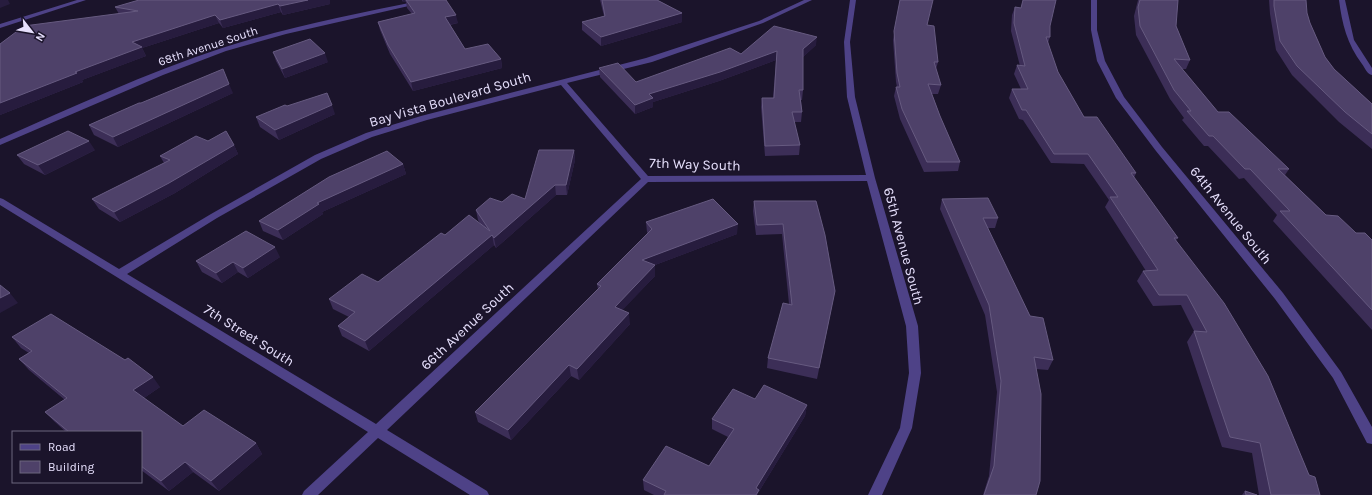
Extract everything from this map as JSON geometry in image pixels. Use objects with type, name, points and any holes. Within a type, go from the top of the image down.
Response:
[{"type":"street","points":[[0,26],[83,0]]},
{"type":"street","name":"68th Avenue South","points":[[0,142],[160,73],[224,50],[284,32],[432,0]]},
{"type":"street","name":"Bay Vista Boulevard South","points":[[120,273],[214,216],[312,161],[362,138],[424,118],[663,55],[761,22],[809,0]]},
{"type":"street","name":"65th Avenue South","points":[[853,0],[847,42],[851,97],[871,178],[912,326],[915,373],[906,428],[875,495]]},
{"type":"street","name":"64th Avenue South","points":[[1094,0],[1094,30],[1101,61],[1120,98],[1159,149],[1279,296],[1337,375],[1372,439]]},
{"type":"street","points":[[1342,0],[1346,29],[1354,50],[1372,73]]},
{"type":"street","name":"7th Way South","points":[[562,82],[646,179],[871,178]]},
{"type":"street","name":"66th Avenue South","points":[[309,495],[646,179]]},
{"type":"street","name":"7th Street South","points":[[0,201],[120,273],[376,432],[482,495]]},
{"type":"building","points":[[139,0],[308,0],[280,6],[278,4],[220,20],[215,15],[132,42],[142,47],[75,72],[77,73],[0,103],[0,44],[24,26],[138,11],[115,7]]},
{"type":"building","points":[[406,0],[446,0],[456,15],[445,17],[465,49],[488,44],[501,59],[411,82],[388,45],[378,22],[415,13]]},
{"type":"building","points":[[602,0],[657,0],[682,13],[601,37],[582,22],[605,16]]},
{"type":"building","points":[[900,0],[933,0],[927,25],[934,26],[938,62],[934,62],[941,85],[928,84],[960,162],[927,162],[902,109],[896,87],[900,87],[897,73],[894,31]]},
{"type":"building","points":[[1023,0],[1056,0],[1050,26],[1050,37],[1046,37],[1058,72],[1084,117],[1097,117],[1136,173],[1131,173],[1178,238],[1174,238],[1224,303],[1268,376],[1309,475],[1315,477],[1320,495],[1271,495],[1260,443],[1230,437],[1194,331],[1207,332],[1187,295],[1159,295],[1143,271],[1158,270],[1110,197],[1118,197],[1088,154],[1054,154],[1026,110],[1022,110],[1012,89],[1028,89],[1017,65],[1025,66],[1014,23],[1015,7],[1021,8]]},
{"type":"building","points":[[1140,0],[1178,0],[1176,26],[1190,60],[1174,59],[1218,112],[1229,112],[1289,169],[1278,169],[1326,215],[1338,216],[1356,233],[1365,233],[1372,240],[1372,310],[1280,211],[1290,211],[1250,169],[1245,169],[1213,136],[1209,136],[1187,111],[1191,111],[1174,90],[1140,26],[1138,7]]},
{"type":"building","points":[[1274,0],[1306,0],[1307,13],[1310,23],[1325,57],[1334,69],[1372,104],[1372,134],[1345,112],[1297,66],[1280,41]]},
{"type":"building","points":[[774,26],[817,37],[803,49],[803,90],[799,90],[802,112],[792,112],[800,145],[765,146],[762,98],[774,98],[777,51],[720,72],[649,94],[653,98],[635,105],[599,68],[618,63],[636,82],[730,48],[741,54]]},
{"type":"building","points":[[310,39],[325,53],[282,69],[273,52]]},
{"type":"building","points":[[223,69],[229,84],[113,137],[89,125],[139,103]]},
{"type":"building","points":[[327,93],[332,105],[275,130],[256,117],[285,105],[287,106]]},
{"type":"building","points":[[68,131],[89,141],[38,165],[17,155]]},
{"type":"building","points":[[226,131],[234,145],[169,183],[114,212],[92,199],[170,160],[160,156],[196,136],[208,141]]},
{"type":"building","points":[[539,150],[574,150],[566,185],[555,185],[494,238],[492,235],[365,341],[338,326],[355,312],[329,299],[362,274],[378,282],[441,233],[445,235],[469,215],[490,231],[476,210],[490,198],[502,202],[512,194],[525,199]]},
{"type":"building","points":[[387,151],[403,164],[317,203],[319,204],[278,230],[259,221],[329,177]]},
{"type":"building","points":[[988,198],[998,218],[983,218],[1030,316],[1043,318],[1053,360],[1034,357],[1041,394],[1040,481],[1036,495],[984,495],[994,466],[1001,381],[989,305],[942,199]]},
{"type":"building","points":[[713,199],[738,224],[642,260],[655,265],[615,307],[629,313],[577,369],[569,365],[508,430],[475,412],[601,286],[597,284],[652,229],[646,222]]},
{"type":"building","points":[[754,201],[816,201],[825,235],[835,291],[819,368],[768,358],[783,303],[792,305],[783,224],[757,225]]},
{"type":"building","points":[[246,231],[275,247],[243,268],[233,262],[216,273],[196,261]]},
{"type":"building","points":[[0,285],[10,293],[0,298]]},
{"type":"building","points":[[51,314],[125,360],[128,358],[153,377],[133,390],[183,426],[204,410],[256,443],[211,481],[185,462],[161,481],[142,467],[142,431],[68,431],[45,412],[67,398],[19,359],[32,351],[12,337]]},
{"type":"building","points":[[764,385],[807,405],[756,488],[759,490],[756,495],[664,495],[666,491],[643,480],[666,446],[709,466],[734,429],[712,419],[733,389],[755,399]]},
{"type":"building","points":[[1245,491],[1257,495],[1246,495]]}]
